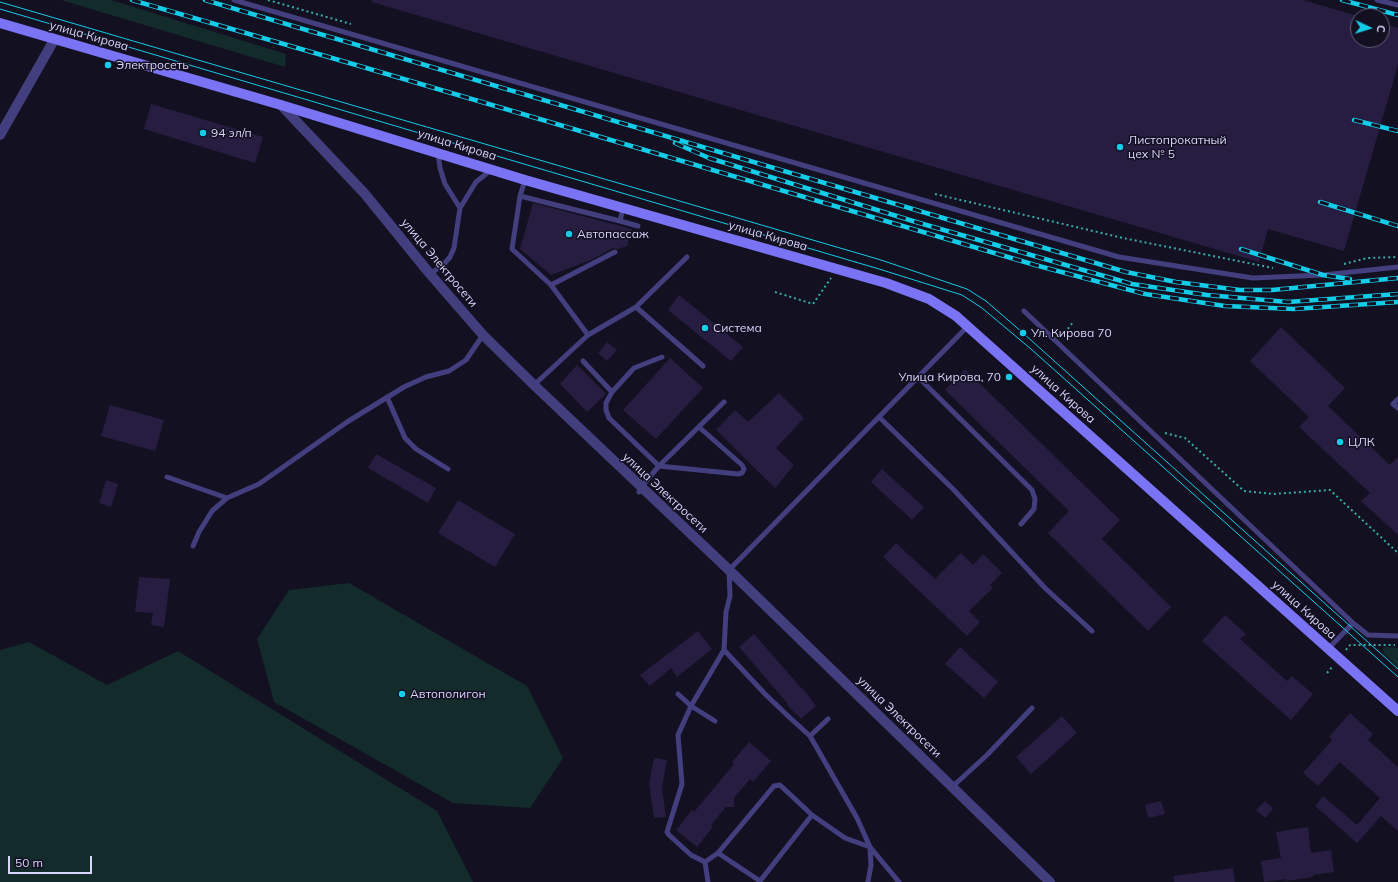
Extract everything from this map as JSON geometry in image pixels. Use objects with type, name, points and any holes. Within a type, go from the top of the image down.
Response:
[{"type":"main road","name":"улица Кирова","points":[[0,23],[281,105],[525,180],[906,290],[929,299],[968,326],[1398,711]]},
{"type":"street","points":[[0,135],[54,40]]},
{"type":"street","name":"улица Электросети","points":[[281,105],[365,194],[430,274],[483,335],[640,490],[729,570],[1050,882]]},
{"type":"lane","points":[[234,0],[1118,257],[1253,278],[1323,275],[1398,267]]},
{"type":"lane","points":[[1377,0],[1398,5]]},
{"type":"lane","points":[[438,153],[440,168],[446,184],[460,208]]},
{"type":"lane","points":[[430,274],[444,264],[450,257],[454,248],[460,208],[476,182],[492,169]]},
{"type":"lane","points":[[525,180],[520,196],[512,249],[551,286],[588,335]]},
{"type":"lane","points":[[520,196],[638,226]]},
{"type":"lane","points":[[620,221],[623,208]]},
{"type":"lane","points":[[551,286],[615,252]]},
{"type":"lane","points":[[534,385],[588,335],[636,307],[687,257]]},
{"type":"lane","points":[[636,307],[703,366]]},
{"type":"lane","points":[[1024,311],[1353,623],[1368,635],[1398,636]]},
{"type":"lane","points":[[705,862],[691,855],[667,832],[682,784],[678,736],[691,706],[724,650],[726,612],[730,596],[729,570],[968,326]]},
{"type":"lane","points":[[193,546],[199,532],[212,511],[227,498],[258,484],[347,422],[404,387],[426,377],[449,371],[466,360],[483,335]]},
{"type":"lane","points":[[662,357],[634,368],[612,392],[606,403],[606,410],[609,418],[659,466],[738,474],[742,473],[744,469],[742,465],[699,427]]},
{"type":"lane","points":[[583,361],[612,392]]},
{"type":"lane","points":[[918,377],[1032,490],[1035,499],[1034,509],[1021,524]]},
{"type":"lane","points":[[387,397],[405,438],[416,449],[448,469]]},
{"type":"lane","points":[[1398,399],[1393,404],[1398,408]]},
{"type":"lane","points":[[640,490],[659,466],[724,402]]},
{"type":"lane","points":[[879,417],[954,490],[1045,588],[1092,631]]},
{"type":"lane","points":[[167,477],[227,498]]},
{"type":"lane","points":[[1328,649],[1353,623]]},
{"type":"lane","points":[[724,650],[769,698],[810,736],[857,818],[870,847],[899,882]]},
{"type":"lane","points":[[678,694],[691,706],[715,721]]},
{"type":"lane","points":[[952,787],[987,755],[1032,708]]},
{"type":"lane","points":[[810,736],[828,719]]},
{"type":"lane","points":[[705,862],[718,853],[776,785],[781,786],[812,815],[845,838],[870,847]]},
{"type":"lane","points":[[718,853],[761,881],[812,815]]},
{"type":"lane","points":[[868,882],[871,865],[870,847]]},
{"type":"lane","points":[[705,862],[708,882]]},
{"type":"path","points":[[268,0],[352,25]]},
{"type":"path","points":[[933,194],[1123,238],[1250,265],[1278,269]]},
{"type":"path","points":[[1339,265],[1367,258],[1398,257]]},
{"type":"path","points":[[775,292],[813,304],[831,278]]},
{"type":"path","points":[[1068,341],[1063,336],[1074,320]]},
{"type":"path","points":[[1164,433],[1185,438],[1244,491],[1273,494],[1330,490],[1398,553]]},
{"type":"path","points":[[1327,673],[1350,644],[1398,645]]},
{"type":"green space","points":[[61,0],[111,0],[286,54],[285,67]]},
{"type":"green space","name":"Автополигон","points":[[349,583],[527,686],[563,758],[530,808],[453,803],[274,702],[257,639],[289,590]]},
{"type":"green space","points":[[29,642],[107,685],[178,651],[437,811],[473,882],[0,882],[0,650]]},
{"type":"green space","points":[[1383,648],[1398,648],[1398,667],[1384,654]]},
{"type":"building","name":"Листопрокатный цех № 5","points":[[372,0],[1303,0],[1350,14],[1350,48],[1390,48],[1390,26],[1398,28],[1398,65],[1344,251],[1268,229],[1259,262],[372,2]]},
{"type":"building","name":"94 эл/п","points":[[151,104],[263,137],[255,163],[144,129]]},
{"type":"building","points":[[533,203],[632,229],[627,246],[618,249],[613,248],[591,260],[551,275],[520,249]]},
{"type":"building","name":"Система","points":[[679,295],[743,347],[731,361],[668,310]]},
{"type":"building","name":"ЦЛК","points":[[1281,327],[1345,388],[1328,406],[1390,465],[1398,457],[1398,535],[1361,501],[1370,493],[1299,427],[1309,417],[1250,361]]},
{"type":"building","points":[[607,342],[617,350],[607,361],[598,353]]},
{"type":"building","points":[[670,358],[703,388],[656,439],[623,410]]},
{"type":"building","points":[[577,365],[606,394],[587,412],[560,384]]},
{"type":"building","points":[[965,369],[1120,520],[1102,539],[1171,607],[1148,631],[1048,533],[1069,511],[945,390]]},
{"type":"building","points":[[779,393],[804,418],[776,448],[794,465],[775,488],[716,430],[735,410],[748,422]]},
{"type":"building","points":[[110,405],[164,420],[155,451],[101,436]]},
{"type":"building","points":[[376,454],[436,488],[428,503],[368,468]]},
{"type":"building","points":[[882,469],[924,507],[912,520],[871,482]]},
{"type":"building","points":[[106,480],[118,484],[111,507],[99,503]]},
{"type":"building","points":[[458,500],[515,534],[495,567],[438,533]]},
{"type":"building","points":[[896,543],[935,579],[961,553],[973,565],[983,554],[1002,573],[990,585],[993,588],[969,611],[980,622],[967,636],[883,557]]},
{"type":"building","points":[[139,577],[170,579],[164,627],[151,625],[153,613],[135,612]]},
{"type":"building","points":[[1225,615],[1246,634],[1240,639],[1287,681],[1292,676],[1313,694],[1291,720],[1202,641]]},
{"type":"building","points":[[698,631],[712,649],[677,677],[671,668],[650,686],[640,675]]},
{"type":"building","points":[[754,634],[804,690],[816,706],[801,719],[787,705],[788,704],[739,647]]},
{"type":"building","points":[[960,647],[998,682],[984,698],[945,664]]},
{"type":"building","points":[[1350,713],[1373,734],[1368,740],[1398,767],[1398,831],[1381,816],[1357,843],[1315,806],[1323,796],[1357,825],[1380,798],[1340,762],[1318,786],[1303,773],[1332,740],[1329,737]]},
{"type":"building","points":[[1062,716],[1077,733],[1031,774],[1016,757]]},
{"type":"building","points":[[749,742],[771,761],[753,782],[750,779],[734,798],[734,807],[726,807],[711,825],[713,827],[697,847],[676,830],[692,810],[694,812],[734,764],[732,762]]},
{"type":"building","points":[[654,758],[667,760],[662,787],[666,817],[654,818],[649,784]]},
{"type":"building","points":[[1161,801],[1165,814],[1148,818],[1145,805]]},
{"type":"building","points":[[1265,801],[1273,809],[1265,818],[1256,810]]},
{"type":"building","points":[[1308,827],[1311,853],[1331,850],[1334,872],[1286,881],[1285,879],[1264,882],[1261,861],[1281,858],[1276,832]]},
{"type":"building","points":[[1233,868],[1235,882],[1174,882],[1174,876]]},
{"type":"tram line","points":[[0,2],[881,260],[967,289],[986,301],[1023,333],[1398,669]]},
{"type":"tram line","points":[[0,9],[879,269],[962,295],[982,308],[1031,349],[1398,677]]},
{"type":"railway","points":[[132,0],[1035,265],[1145,294],[1225,306],[1294,309],[1398,302]]},
{"type":"railway","points":[[205,0],[1126,272],[1176,282],[1240,290],[1272,290],[1398,278]]},
{"type":"railway","points":[[1342,0],[1398,15]]},
{"type":"railway","points":[[1354,120],[1398,131]]},
{"type":"railway","points":[[675,143],[709,158],[916,222],[1132,284],[1207,295],[1288,302],[1398,294]]},
{"type":"railway","points":[[1320,202],[1398,226]]},
{"type":"railway","points":[[1241,249],[1323,275],[1350,279]]},
{"type":"place","name":"Электросеть","points":[[108,65]]},
{"type":"place","name":"94 эл/п","points":[[203,133]]},
{"type":"place","name":"Листопрокатный цех № 5","points":[[1120,147]]},
{"type":"place","name":"Автопассаж","points":[[569,234]]},
{"type":"place","name":"Система","points":[[705,328]]},
{"type":"place","name":"Ул. Кирова 70","points":[[1023,333]]},
{"type":"place","name":"Улица Кирова, 70","points":[[1009,377]]},
{"type":"place","name":"ЦЛК","points":[[1340,442]]},
{"type":"place","name":"Автополигон","points":[[402,694]]}]
